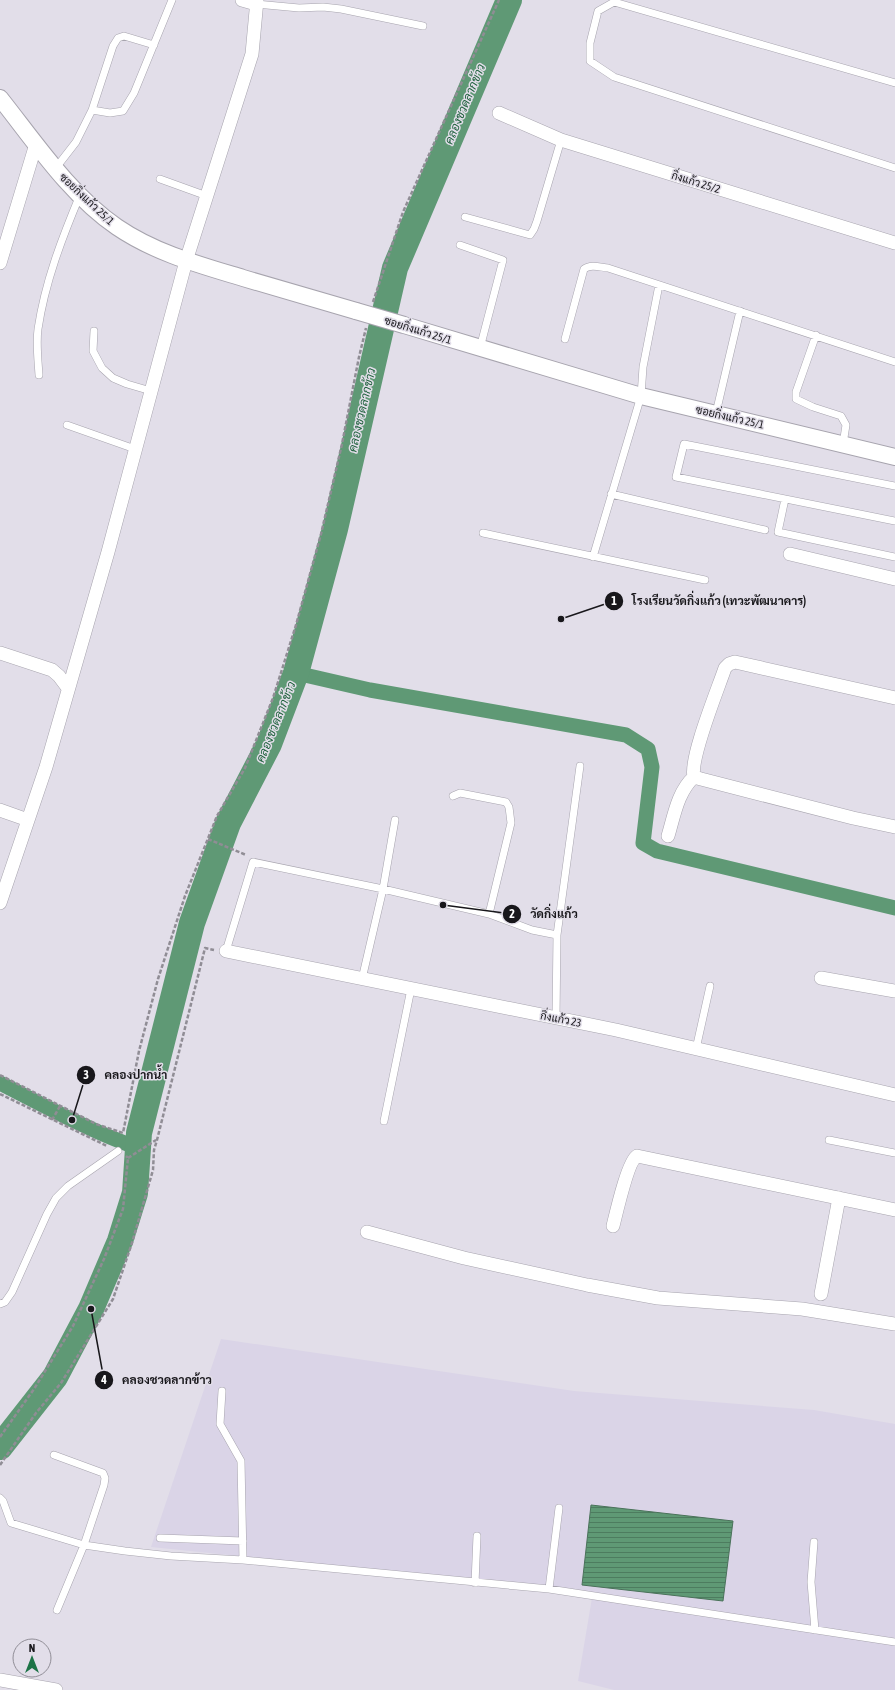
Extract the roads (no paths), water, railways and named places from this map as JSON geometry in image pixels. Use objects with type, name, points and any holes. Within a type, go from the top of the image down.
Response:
[{"type":"street","points":[[0,903],[46,767],[186,261],[252,54],[257,2],[242,0]]},
{"type":"street","name":"ซอยกิ่งแก้ว 25/1","points":[[0,98],[55,169],[94,209],[117,227],[140,240],[186,261],[641,396],[895,457]]},
{"type":"street","name":"กิ่งแก้ว 25/2","points":[[499,113],[562,140],[895,243]]},
{"type":"street","points":[[0,263],[36,144]]},
{"type":"street","points":[[790,554],[895,579]]},
{"type":"street","points":[[0,653],[52,670],[59,676],[68,688]]},
{"type":"street","points":[[694,777],[693,772],[696,751],[725,668],[729,664],[735,662],[895,698]]},
{"type":"street","points":[[694,777],[895,827]]},
{"type":"street","points":[[668,836],[682,792],[687,783],[694,777]]},
{"type":"street","points":[[0,810],[28,820]]},
{"type":"street","name":"กิ่งแก้ว 23","points":[[226,951],[616,1030],[895,1095]]},
{"type":"street","points":[[821,978],[895,990]]},
{"type":"street","points":[[613,1226],[629,1169],[634,1158],[637,1156],[895,1210]]},
{"type":"street","points":[[821,1294],[839,1198]]},
{"type":"street","points":[[367,1232],[464,1258],[587,1285],[658,1298],[802,1309],[895,1324]]},
{"type":"street","points":[[0,1680],[56,1690]]},
{"type":"lane","points":[[92,110],[110,114],[123,111],[134,93],[172,0]]},
{"type":"lane","points":[[257,2],[299,8],[323,7],[341,9],[423,26]]},
{"type":"lane","points":[[895,83],[614,2],[598,12],[590,43],[590,61],[614,77],[895,168]]},
{"type":"lane","points":[[55,169],[76,142],[92,110],[113,46],[118,38],[124,36],[154,45]]},
{"type":"lane","points":[[465,217],[530,235],[537,221],[562,140]]},
{"type":"lane","points":[[160,179],[207,196]]},
{"type":"lane","points":[[39,375],[38,330],[59,245],[80,194]]},
{"type":"lane","points":[[460,245],[503,260],[480,348]]},
{"type":"lane","points":[[565,339],[584,269],[589,266],[608,268],[895,362]]},
{"type":"lane","points":[[593,557],[641,396],[643,367],[659,285]]},
{"type":"lane","points":[[716,413],[740,311]]},
{"type":"lane","points":[[94,331],[93,351],[102,368],[113,378],[151,391]]},
{"type":"lane","points":[[816,335],[796,392],[796,399],[813,407],[842,416],[846,425],[843,444]]},
{"type":"lane","points":[[67,425],[135,449]]},
{"type":"lane","points":[[895,486],[684,444],[676,477],[895,521]]},
{"type":"lane","points":[[611,494],[765,530]]},
{"type":"lane","points":[[785,499],[778,532],[895,557]]},
{"type":"lane","points":[[482,533],[705,580]]},
{"type":"lane","points":[[556,1018],[557,936],[580,766]]},
{"type":"lane","points":[[453,796],[460,793],[506,802],[509,807],[511,823],[489,914]]},
{"type":"lane","points":[[362,979],[383,889],[395,820]]},
{"type":"lane","points":[[226,951],[253,862],[383,889],[489,914],[532,930],[557,936]]},
{"type":"lane","points":[[696,1049],[710,986]]},
{"type":"lane","points":[[384,1121],[411,989]]},
{"type":"lane","points":[[829,1140],[895,1153]]},
{"type":"lane","points":[[0,1304],[5,1302],[12,1292],[47,1214],[56,1198],[68,1186],[118,1151]]},
{"type":"lane","points":[[222,1391],[220,1424],[241,1461],[243,1560]]},
{"type":"lane","points":[[54,1455],[103,1473],[105,1478],[84,1545],[57,1610]]},
{"type":"lane","points":[[0,1498],[3,1501],[11,1523],[84,1545],[171,1556],[243,1560],[549,1589],[895,1642]]},
{"type":"lane","points":[[549,1589],[559,1508]]},
{"type":"lane","points":[[475,1583],[477,1536]]},
{"type":"lane","points":[[160,1538],[243,1541]]},
{"type":"lane","points":[[814,1542],[811,1582],[815,1630]]},
{"type":"waterway","name":"คลองชวดลากข้าว","points":[[0,1447],[55,1377],[91,1309],[120,1241],[135,1193],[139,1133],[192,923],[228,823],[269,744],[296,673],[335,529],[395,268],[509,0]]},
{"type":"waterway","points":[[296,673],[370,690],[626,735],[648,749],[652,767],[643,843],[657,851],[895,908]]},
{"type":"waterway","points":[[0,1083],[85,1126],[138,1148]]},
{"type":"place","name":"โรงเรียนวัดกิ่งแก้ว (เทวะพัฒนาคาร)","points":[[561,619]]},
{"type":"place","name":"วัดกิ่งแก้ว","points":[[443,905]]},
{"type":"place","name":"คลองปากน้ำ","points":[[72,1120]]},
{"type":"place","name":"คลองชวดลากข้าว","points":[[91,1309]]}]
